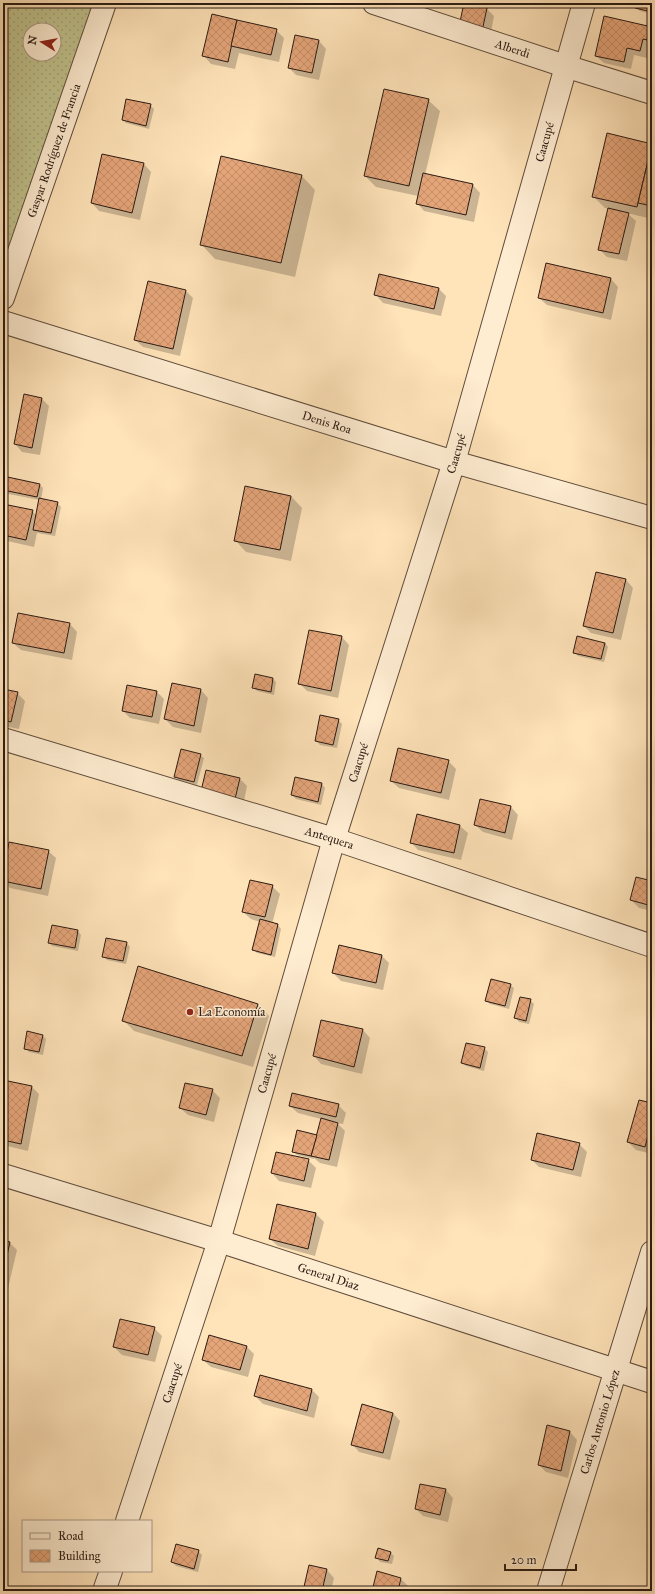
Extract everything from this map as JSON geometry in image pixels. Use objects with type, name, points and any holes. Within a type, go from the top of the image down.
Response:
[{"type":"street","name":"Gaspar Rodríguez de Francia","points":[[3,298],[105,3]]},
{"type":"street","name":"Alberdi","points":[[374,3],[652,93]]},
{"type":"street","name":"Caacupé","points":[[127,1520],[219,1241],[334,839],[454,462],[584,3]]},
{"type":"street","name":"Denis Roa","points":[[3,322],[454,462],[652,518]]},
{"type":"street","name":"Antequera","points":[[3,739],[334,839],[652,946]]},
{"type":"street","name":"General Diaz","points":[[3,1175],[219,1241],[652,1382]]},
{"type":"street","name":"Carlos Antonio López","points":[[548,1591],[652,1252]]},
{"type":"street","points":[[104,1591],[111,1572]]},
{"type":"green space","points":[[3,3],[96,3],[3,272]]},
{"type":"building","points":[[464,3],[487,8],[481,36],[458,31]]},
{"type":"building","points":[[636,3],[652,3],[652,12],[635,8]]},
{"type":"building","points":[[212,14],[237,20],[228,62],[202,56]]},
{"type":"building","points":[[604,16],[652,27],[652,41],[643,39],[640,51],[627,48],[624,62],[595,56]]},
{"type":"building","points":[[237,20],[277,29],[271,55],[231,46]]},
{"type":"building","points":[[295,35],[319,40],[312,73],[288,68]]},
{"type":"building","points":[[384,89],[429,99],[409,186],[364,176]]},
{"type":"building","points":[[126,99],[151,104],[146,126],[122,120]]},
{"type":"building","points":[[607,133],[652,144],[637,207],[592,197]]},
{"type":"building","points":[[652,144],[652,206],[638,203]]},
{"type":"building","points":[[102,154],[144,163],[132,213],[91,203]]},
{"type":"building","points":[[221,156],[302,175],[281,263],[200,245]]},
{"type":"building","points":[[423,173],[473,184],[466,215],[416,204]]},
{"type":"building","points":[[608,208],[629,213],[619,254],[598,250]]},
{"type":"building","points":[[546,263],[611,278],[603,313],[538,298]]},
{"type":"building","points":[[379,274],[439,288],[434,309],[374,295]]},
{"type":"building","points":[[148,281],[186,290],[173,349],[134,340]]},
{"type":"building","points":[[24,394],[42,398],[32,448],[14,444]]},
{"type":"building","points":[[3,476],[40,484],[37,497],[3,490]]},
{"type":"building","points":[[245,486],[291,496],[280,550],[234,541]]},
{"type":"building","points":[[39,498],[58,502],[51,533],[33,530]]},
{"type":"building","points":[[3,504],[33,510],[26,540],[3,535]]},
{"type":"building","points":[[596,572],[626,579],[613,633],[583,626]]},
{"type":"building","points":[[18,613],[70,623],[64,653],[12,643]]},
{"type":"building","points":[[309,630],[342,636],[331,691],[298,684]]},
{"type":"building","points":[[577,636],[605,643],[601,659],[573,653]]},
{"type":"building","points":[[255,674],[273,678],[271,692],[252,688]]},
{"type":"building","points":[[172,683],[201,689],[194,726],[164,719]]},
{"type":"building","points":[[127,685],[157,691],[152,717],[122,711]]},
{"type":"building","points":[[3,689],[18,692],[11,722],[3,720]]},
{"type":"building","points":[[320,715],[339,719],[333,745],[315,741]]},
{"type":"building","points":[[398,748],[449,760],[441,793],[390,781]]},
{"type":"building","points":[[181,749],[201,754],[194,782],[174,777]]},
{"type":"building","points":[[206,770],[240,778],[235,799],[201,791]]},
{"type":"building","points":[[295,777],[322,783],[318,802],[291,795]]},
{"type":"building","points":[[480,799],[511,806],[505,833],[474,825]]},
{"type":"building","points":[[417,814],[460,825],[454,853],[410,843]]},
{"type":"building","points":[[9,842],[49,850],[41,889],[3,881],[3,873]]},
{"type":"building","points":[[636,877],[652,881],[652,906],[630,900]]},
{"type":"building","points":[[250,880],[273,885],[265,917],[242,912]]},
{"type":"building","points":[[260,919],[278,924],[271,955],[252,950]]},
{"type":"building","points":[[52,925],[78,930],[75,948],[48,943]]},
{"type":"building","points":[[106,938],[127,942],[123,961],[102,957]]},
{"type":"building","points":[[339,945],[382,955],[376,983],[332,973]]},
{"type":"building","name":"La Economía","points":[[138,966],[258,1004],[242,1056],[122,1021]]},
{"type":"building","points":[[491,979],[511,984],[505,1006],[485,1001]]},
{"type":"building","points":[[520,997],[531,999],[526,1021],[514,1018]]},
{"type":"building","points":[[321,1020],[363,1029],[354,1067],[313,1056]]},
{"type":"building","points":[[27,1031],[43,1035],[39,1052],[24,1049]]},
{"type":"building","points":[[466,1043],[485,1047],[480,1068],[461,1063]]},
{"type":"building","points":[[3,1080],[32,1086],[21,1144],[3,1140]]},
{"type":"building","points":[[185,1083],[213,1089],[206,1115],[179,1108]]},
{"type":"building","points":[[292,1093],[339,1104],[336,1117],[289,1106]]},
{"type":"building","points":[[639,1100],[652,1103],[652,1120],[645,1147],[627,1142]]},
{"type":"building","points":[[321,1118],[338,1123],[329,1160],[311,1156]]},
{"type":"building","points":[[297,1130],[317,1135],[311,1156],[292,1152]]},
{"type":"building","points":[[537,1133],[580,1143],[573,1170],[531,1160]]},
{"type":"building","points":[[276,1152],[309,1159],[304,1181],[271,1173]]},
{"type":"building","points":[[277,1204],[316,1213],[308,1249],[269,1239]]},
{"type":"building","points":[[3,1240],[10,1242],[3,1273]]},
{"type":"building","points":[[120,1319],[155,1327],[148,1355],[113,1347]]},
{"type":"building","points":[[209,1335],[247,1346],[240,1370],[202,1360]]},
{"type":"building","points":[[260,1375],[312,1389],[307,1411],[254,1396]]},
{"type":"building","points":[[362,1404],[393,1413],[383,1453],[351,1445]]},
{"type":"building","points":[[547,1425],[570,1431],[561,1471],[538,1465]]},
{"type":"building","points":[[420,1484],[446,1489],[440,1515],[415,1509]]},
{"type":"building","points":[[176,1544],[199,1550],[194,1569],[171,1562]]},
{"type":"building","points":[[378,1548],[391,1552],[388,1561],[375,1558]]},
{"type":"building","points":[[309,1565],[327,1569],[322,1591],[303,1591]]},
{"type":"building","points":[[377,1571],[401,1578],[398,1591],[372,1591]]},
{"type":"place","name":"La Economía","points":[[190,1012]]}]
